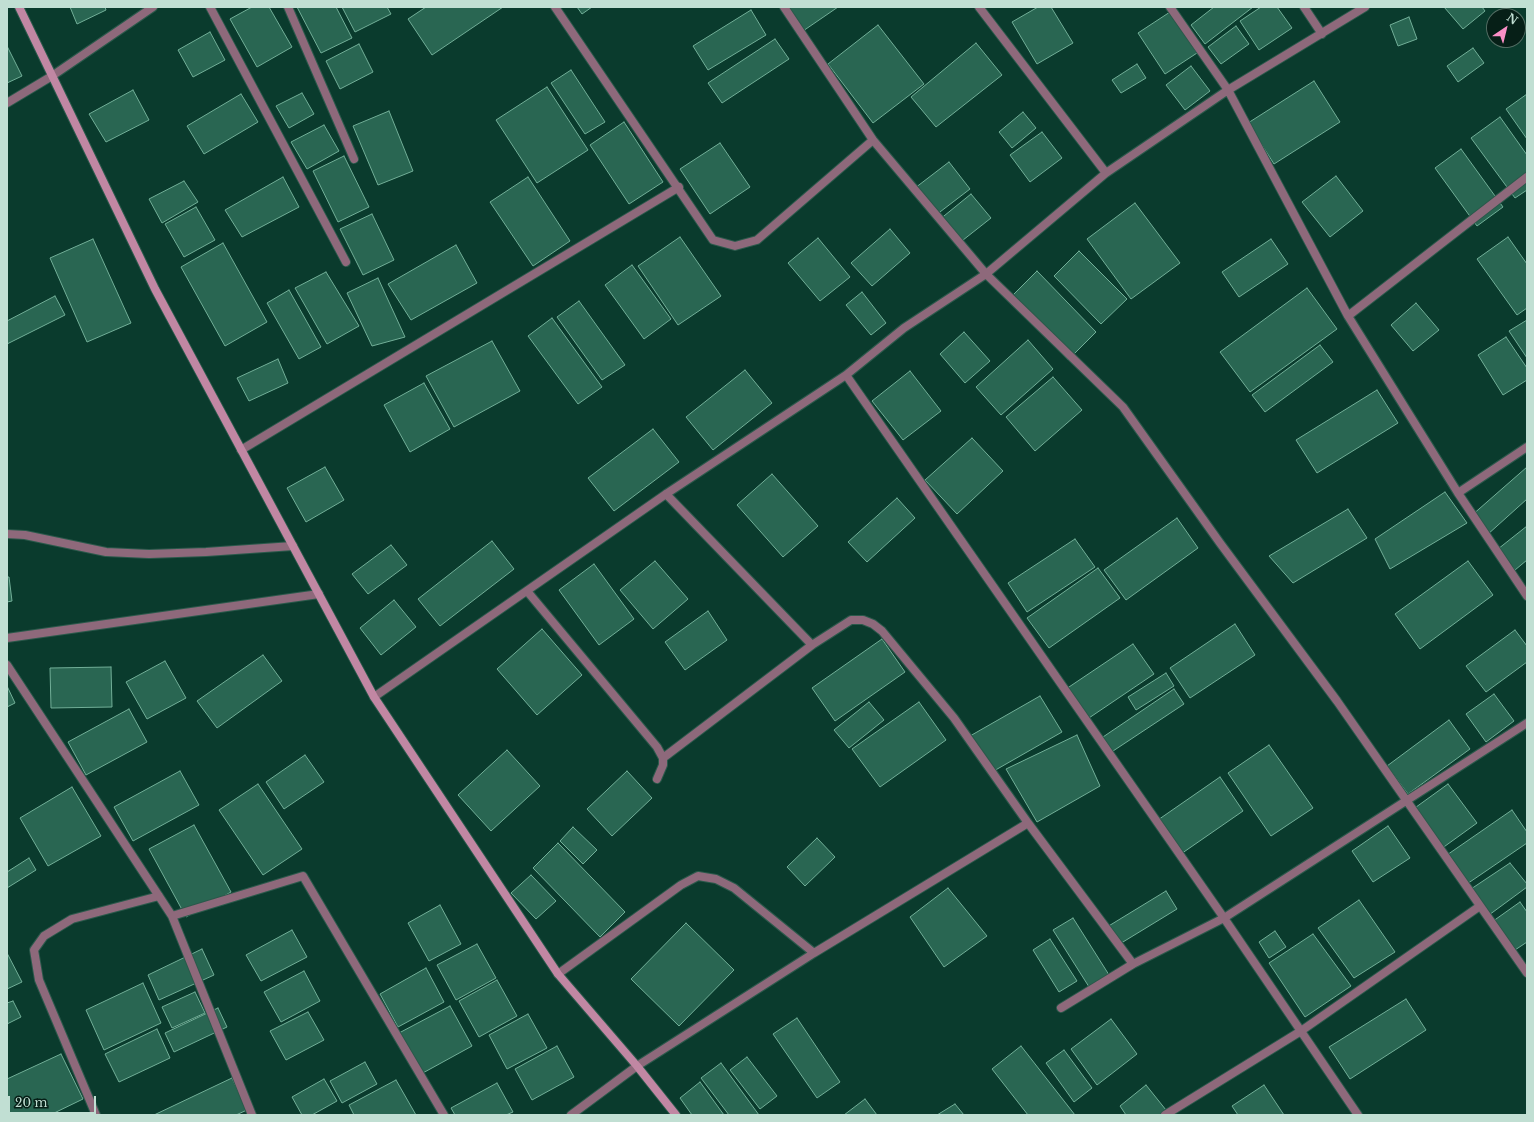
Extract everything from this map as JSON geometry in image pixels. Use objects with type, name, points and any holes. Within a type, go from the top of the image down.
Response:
[{"type":"street","points":[[19,7],[155,289],[374,697],[558,974],[637,1066],[676,1115]]},
{"type":"street","points":[[7,103],[52,76],[153,7]]},
{"type":"street","points":[[210,7],[346,262]]},
{"type":"street","points":[[288,7],[354,159]]},
{"type":"street","points":[[555,7],[713,240],[735,246],[757,240],[872,140]]},
{"type":"street","points":[[784,7],[872,140],[986,274],[1123,407],[1220,543],[1337,701],[1527,973]]},
{"type":"street","points":[[979,7],[1106,174]]},
{"type":"street","points":[[1170,7],[1228,90],[1348,316],[1458,493],[1527,596]]},
{"type":"street","points":[[1304,7],[1322,34]]},
{"type":"street","points":[[374,697],[666,494],[846,375],[904,328],[986,274],[1106,174],[1228,90],[1365,7]]},
{"type":"street","points":[[1348,316],[1527,177]]},
{"type":"street","points":[[242,450],[678,187]]},
{"type":"street","points":[[846,375],[1224,918],[1358,1115]]},
{"type":"street","points":[[1458,493],[1527,447]]},
{"type":"street","points":[[666,494],[812,645]]},
{"type":"street","points":[[7,534],[25,535],[106,552],[149,554],[293,546]]},
{"type":"street","points":[[527,591],[657,747],[663,758],[663,765],[657,779]]},
{"type":"street","points":[[7,638],[319,594]]},
{"type":"street","points":[[663,758],[812,645],[851,620],[863,620],[873,624],[882,631],[954,718],[1028,823],[1133,964]]},
{"type":"street","points":[[7,665],[172,916],[252,1115]]},
{"type":"street","points":[[1061,1008],[1133,964],[1224,918],[1406,799],[1527,723]]},
{"type":"street","points":[[571,1115],[637,1066],[814,953],[1028,823]]},
{"type":"street","points":[[172,916],[303,876],[444,1115]]},
{"type":"street","points":[[558,974],[681,885],[698,876],[716,879],[734,888],[814,953]]},
{"type":"street","points":[[96,1115],[39,980],[34,950],[44,936],[72,919],[159,896]]},
{"type":"street","points":[[1165,1115],[1301,1031],[1480,906]]},
{"type":"building","points":[[70,7],[105,7],[106,10],[77,24]]},
{"type":"building","points":[[252,7],[269,7],[292,47],[257,67],[230,19]]},
{"type":"building","points":[[297,7],[336,7],[352,38],[321,53]]},
{"type":"building","points":[[342,7],[387,7],[391,14],[355,32]]},
{"type":"building","points":[[426,7],[503,7],[432,55],[408,19]]},
{"type":"building","points":[[577,7],[592,7],[582,14]]},
{"type":"building","points":[[787,7],[838,7],[803,31]]},
{"type":"building","points":[[1038,7],[1051,7],[1073,43],[1037,64],[1012,22]]},
{"type":"building","points":[[1214,7],[1253,7],[1205,44],[1191,25]]},
{"type":"building","points":[[1261,7],[1277,7],[1292,28],[1259,50],[1240,21]]},
{"type":"building","points":[[1444,7],[1482,7],[1485,11],[1463,29]]},
{"type":"building","points":[[751,10],[766,35],[708,70],[693,46]]},
{"type":"building","points":[[1170,12],[1197,53],[1165,74],[1138,33]]},
{"type":"building","points":[[1409,17],[1417,39],[1398,46],[1390,25]]},
{"type":"building","points":[[878,25],[924,84],[873,123],[828,64]]},
{"type":"building","points":[[1236,26],[1249,44],[1221,64],[1208,47]]},
{"type":"building","points":[[210,32],[225,60],[193,77],[178,50]]},
{"type":"building","points":[[775,39],[789,59],[722,103],[708,83]]},
{"type":"building","points":[[976,43],[1002,75],[936,127],[911,97]]},
{"type":"building","points":[[359,44],[373,72],[340,89],[326,61]]},
{"type":"building","points":[[7,46],[22,76],[7,83]]},
{"type":"building","points":[[1473,48],[1484,63],[1458,82],[1447,66]]},
{"type":"building","points":[[1137,64],[1146,78],[1121,93],[1112,80]]},
{"type":"building","points":[[1191,66],[1210,91],[1185,110],[1166,85]]},
{"type":"building","points":[[571,70],[605,122],[585,134],[551,83]]},
{"type":"building","points":[[1314,81],[1340,122],[1274,164],[1248,123]]},
{"type":"building","points":[[547,87],[588,150],[537,183],[496,120]]},
{"type":"building","points":[[133,90],[149,120],[106,142],[89,114]]},
{"type":"building","points":[[302,93],[314,114],[289,128],[276,106]]},
{"type":"building","points":[[241,94],[258,122],[204,154],[187,126]]},
{"type":"building","points":[[1527,94],[1527,139],[1506,109]]},
{"type":"building","points":[[389,111],[413,171],[378,185],[353,126]]},
{"type":"building","points":[[1023,112],[1036,128],[1012,148],[999,132]]},
{"type":"building","points":[[1500,117],[1527,155],[1527,190],[1515,198],[1471,138]]},
{"type":"building","points":[[624,122],[663,182],[629,204],[590,145]]},
{"type":"building","points":[[324,125],[339,151],[307,169],[291,142]]},
{"type":"building","points":[[1042,132],[1062,158],[1030,182],[1010,155]]},
{"type":"building","points":[[720,143],[750,187],[710,214],[680,169]]},
{"type":"building","points":[[1461,149],[1503,207],[1477,226],[1435,168]]},
{"type":"building","points":[[344,156],[369,207],[338,222],[313,171]]},
{"type":"building","points":[[949,162],[970,189],[936,215],[915,188]]},
{"type":"building","points":[[1336,176],[1363,211],[1330,237],[1302,202]]},
{"type":"building","points":[[283,177],[299,207],[242,237],[225,210]]},
{"type":"building","points":[[528,177],[570,241],[533,266],[490,202]]},
{"type":"building","points":[[184,181],[198,202],[162,223],[149,199]]},
{"type":"building","points":[[971,194],[991,218],[958,244],[939,220]]},
{"type":"building","points":[[1135,203],[1180,263],[1131,299],[1087,239]]},
{"type":"building","points":[[196,207],[215,240],[184,257],[165,224]]},
{"type":"building","points":[[372,214],[394,260],[363,275],[340,229]]},
{"type":"building","points":[[890,229],[910,253],[872,286],[851,263]]},
{"type":"building","points":[[680,237],[721,296],[678,325],[638,266]]},
{"type":"building","points":[[1508,237],[1527,264],[1527,308],[1517,315],[1477,259]]},
{"type":"building","points":[[818,238],[850,277],[820,301],[788,263]]},
{"type":"building","points":[[93,239],[131,323],[87,342],[50,258]]},
{"type":"building","points":[[1271,239],[1288,264],[1239,297],[1222,272]]},
{"type":"building","points":[[223,243],[267,322],[225,346],[181,267]]},
{"type":"building","points":[[456,245],[477,283],[411,320],[388,284]]},
{"type":"building","points":[[1079,251],[1127,299],[1101,324],[1054,276]]},
{"type":"building","points":[[632,265],[671,319],[644,339],[605,285]]},
{"type":"building","points":[[1037,271],[1096,332],[1068,360],[1009,299]]},
{"type":"building","points":[[326,272],[359,326],[327,344],[295,288]]},
{"type":"building","points":[[378,278],[405,337],[372,346],[347,293]]},
{"type":"building","points":[[1307,288],[1337,329],[1250,392],[1220,352]]},
{"type":"building","points":[[289,290],[321,347],[299,359],[267,303]]},
{"type":"building","points":[[862,292],[886,323],[871,335],[846,305]]},
{"type":"building","points":[[55,296],[65,315],[7,344],[7,321]]},
{"type":"building","points":[[579,301],[625,365],[602,380],[557,317]]},
{"type":"building","points":[[1416,303],[1439,330],[1413,351],[1391,325]]},
{"type":"building","points":[[552,318],[602,387],[578,404],[528,336]]},
{"type":"building","points":[[1527,320],[1527,358],[1509,331]]},
{"type":"building","points":[[964,332],[990,361],[965,383],[940,354]]},
{"type":"building","points":[[1506,337],[1527,368],[1527,380],[1503,395],[1478,355]]},
{"type":"building","points":[[1028,340],[1053,369],[1001,415],[976,387]]},
{"type":"building","points":[[492,341],[520,391],[454,427],[426,376]]},
{"type":"building","points":[[1320,345],[1333,362],[1265,412],[1252,395]]},
{"type":"building","points":[[278,359],[288,383],[249,401],[237,378]]},
{"type":"building","points":[[745,370],[772,403],[713,450],[686,417]]},
{"type":"building","points":[[910,371],[941,411],[903,440],[872,401]]},
{"type":"building","points":[[1053,377],[1082,410],[1035,451],[1006,417]]},
{"type":"building","points":[[424,383],[450,429],[410,452],[384,405]]},
{"type":"building","points":[[1377,390],[1398,423],[1317,473],[1296,440]]},
{"type":"building","points":[[653,429],[679,462],[614,511],[588,478]]},
{"type":"building","points":[[972,438],[1003,471],[957,514],[925,480]]},
{"type":"building","points":[[325,467],[344,500],[306,522],[287,488]]},
{"type":"building","points":[[1527,467],[1527,499],[1487,535],[1471,516]]},
{"type":"building","points":[[772,474],[818,526],[783,557],[737,505]]},
{"type":"building","points":[[1445,492],[1467,523],[1390,569],[1375,539]]},
{"type":"building","points":[[897,498],[915,518],[867,562],[848,542]]},
{"type":"building","points":[[1348,509],[1367,538],[1293,583],[1269,556]]},
{"type":"building","points":[[1177,518],[1198,548],[1126,600],[1104,570]]},
{"type":"building","points":[[1527,526],[1527,560],[1515,570],[1498,549]]},
{"type":"building","points":[[1075,539],[1095,567],[1027,612],[1008,583]]},
{"type":"building","points":[[492,541],[514,569],[440,626],[418,599]]},
{"type":"building","points":[[391,545],[407,565],[368,594],[352,574]]},
{"type":"building","points":[[655,561],[688,599],[653,629],[620,590]]},
{"type":"building","points":[[1468,561],[1493,595],[1420,649],[1395,614]]},
{"type":"building","points":[[594,564],[634,619],[599,645],[559,590]]},
{"type":"building","points":[[1098,568],[1120,598],[1049,648],[1027,618]]},
{"type":"building","points":[[7,577],[9,577],[12,601],[7,602]]},
{"type":"building","points":[[394,600],[416,627],[381,655],[360,628]]},
{"type":"building","points":[[708,611],[727,640],[685,670],[665,642]]},
{"type":"building","points":[[1235,624],[1255,655],[1190,698],[1170,668]]},
{"type":"building","points":[[542,629],[582,675],[537,715],[497,669]]},
{"type":"building","points":[[1515,630],[1527,646],[1527,662],[1486,692],[1466,666]]},
{"type":"building","points":[[882,639],[905,672],[835,721],[812,688]]},
{"type":"building","points":[[1133,644],[1154,674],[1086,720],[1066,689]]},
{"type":"building","points":[[263,655],[282,681],[217,728],[197,701]]},
{"type":"building","points":[[165,661],[186,698],[147,719],[126,682]]},
{"type":"building","points":[[111,667],[112,707],[51,708],[50,668]]},
{"type":"building","points":[[1166,673],[1174,686],[1136,710],[1128,697]]},
{"type":"building","points":[[7,686],[15,703],[7,707]]},
{"type":"building","points":[[1174,689],[1184,704],[1110,753],[1100,739]]},
{"type":"building","points":[[1494,694],[1514,721],[1486,742],[1466,714]]},
{"type":"building","points":[[1040,696],[1062,732],[992,772],[970,736]]},
{"type":"building","points":[[869,702],[884,720],[849,748],[834,730]]},
{"type":"building","points":[[919,702],[946,740],[880,787],[852,749]]},
{"type":"building","points":[[129,709],[147,742],[86,775],[68,742]]},
{"type":"building","points":[[1449,720],[1470,749],[1408,794],[1387,766]]},
{"type":"building","points":[[1077,735],[1100,786],[1037,822],[1006,769]]},
{"type":"building","points":[[1269,745],[1313,808],[1271,836],[1228,773]]},
{"type":"building","points":[[507,750],[540,786],[491,831],[458,795]]},
{"type":"building","points":[[305,755],[324,782],[284,809],[266,782]]},
{"type":"building","points":[[180,771],[199,805],[133,841],[114,807]]},
{"type":"building","points":[[627,771],[652,798],[612,836],[587,809]]},
{"type":"building","points":[[1220,777],[1243,811],[1178,856],[1155,822]]},
{"type":"building","points":[[258,784],[302,849],[263,875],[219,810]]},
{"type":"building","points":[[1448,784],[1477,823],[1441,849],[1412,810]]},
{"type":"building","points":[[72,787],[101,836],[48,866],[20,818]]},
{"type":"building","points":[[1512,810],[1527,832],[1527,843],[1464,886],[1444,857]]},
{"type":"building","points":[[194,825],[231,892],[186,917],[149,849]]},
{"type":"building","points":[[1388,826],[1410,858],[1373,882],[1352,851]]},
{"type":"building","points":[[573,827],[597,850],[583,864],[560,841]]},
{"type":"building","points":[[817,838],[835,857],[805,886],[787,867]]},
{"type":"building","points":[[558,843],[625,912],[600,937],[533,868]]},
{"type":"building","points":[[29,858],[36,870],[7,888],[7,872]]},
{"type":"building","points":[[1510,863],[1527,884],[1527,887],[1489,915],[1471,889]]},
{"type":"building","points":[[531,875],[556,901],[536,919],[511,893]]},
{"type":"building","points":[[948,888],[987,936],[944,967],[910,917]]},
{"type":"building","points":[[1166,891],[1177,909],[1118,945],[1107,927]]},
{"type":"building","points":[[1359,900],[1395,952],[1354,978],[1318,928]]},
{"type":"building","points":[[1520,902],[1527,912],[1527,942],[1512,952],[1489,924]]},
{"type":"building","points":[[440,905],[461,944],[429,961],[408,923]]},
{"type":"building","points":[[1073,918],[1111,978],[1091,990],[1053,930]]},
{"type":"building","points":[[686,923],[734,970],[679,1026],[631,979]]},
{"type":"building","points":[[292,930],[307,957],[261,981],[246,955]]},
{"type":"building","points":[[1275,931],[1286,947],[1269,958],[1259,942]]},
{"type":"building","points":[[1313,934],[1351,986],[1305,1017],[1269,963]]},
{"type":"building","points":[[1050,939],[1077,981],[1059,992],[1033,950]]},
{"type":"building","points":[[477,944],[496,978],[456,1000],[437,965]]},
{"type":"building","points":[[202,949],[214,975],[159,1000],[148,975]]},
{"type":"building","points":[[7,953],[22,982],[7,989]]},
{"type":"building","points":[[426,968],[444,1002],[398,1027],[380,994]]},
{"type":"building","points":[[304,971],[320,1001],[281,1022],[264,992]]},
{"type":"building","points":[[497,980],[517,1016],[479,1037],[459,1001]]},
{"type":"building","points":[[143,983],[161,1023],[104,1050],[86,1010]]},
{"type":"building","points":[[195,992],[205,1013],[172,1028],[162,1007]]},
{"type":"building","points":[[1406,999],[1426,1030],[1350,1079],[1329,1047]]},
{"type":"building","points":[[13,1001],[21,1017],[7,1024],[7,1003]]},
{"type":"building","points":[[450,1006],[472,1046],[421,1074],[399,1033]]},
{"type":"building","points":[[218,1008],[227,1027],[174,1052],[165,1033]]},
{"type":"building","points":[[308,1012],[324,1040],[286,1060],[270,1031]]},
{"type":"building","points":[[528,1014],[547,1048],[507,1069],[489,1035]]},
{"type":"building","points":[[797,1018],[840,1082],[817,1098],[773,1034]]},
{"type":"building","points":[[1111,1019],[1137,1054],[1097,1085],[1071,1049]]},
{"type":"building","points":[[157,1029],[170,1058],[119,1082],[105,1054]]},
{"type":"building","points":[[557,1046],[574,1077],[532,1100],[515,1069]]},
{"type":"building","points":[[1021,1046],[1075,1115],[1028,1115],[992,1069]]},
{"type":"building","points":[[1064,1050],[1092,1088],[1074,1102],[1046,1063]]},
{"type":"building","points":[[61,1054],[83,1099],[50,1115],[7,1115],[7,1079]]},
{"type":"building","points":[[747,1057],[777,1096],[760,1109],[730,1070]]},
{"type":"building","points":[[365,1062],[377,1084],[342,1103],[330,1081]]},
{"type":"building","points":[[721,1063],[759,1115],[729,1115],[701,1078]]},
{"type":"building","points":[[232,1078],[247,1110],[236,1115],[154,1115]]},
{"type":"building","points":[[324,1079],[337,1101],[312,1115],[302,1115],[292,1097]]},
{"type":"building","points":[[396,1080],[416,1115],[354,1115],[349,1105]]},
{"type":"building","points":[[700,1082],[724,1115],[692,1115],[680,1098]]},
{"type":"building","points":[[497,1083],[513,1112],[506,1115],[455,1115],[451,1108]]},
{"type":"building","points":[[1146,1085],[1170,1115],[1126,1115],[1120,1106]]},
{"type":"building","points":[[1264,1085],[1284,1115],[1238,1115],[1232,1106]]},
{"type":"building","points":[[865,1099],[877,1115],[844,1115]]},
{"type":"building","points":[[955,1104],[964,1115],[937,1115]]}]
